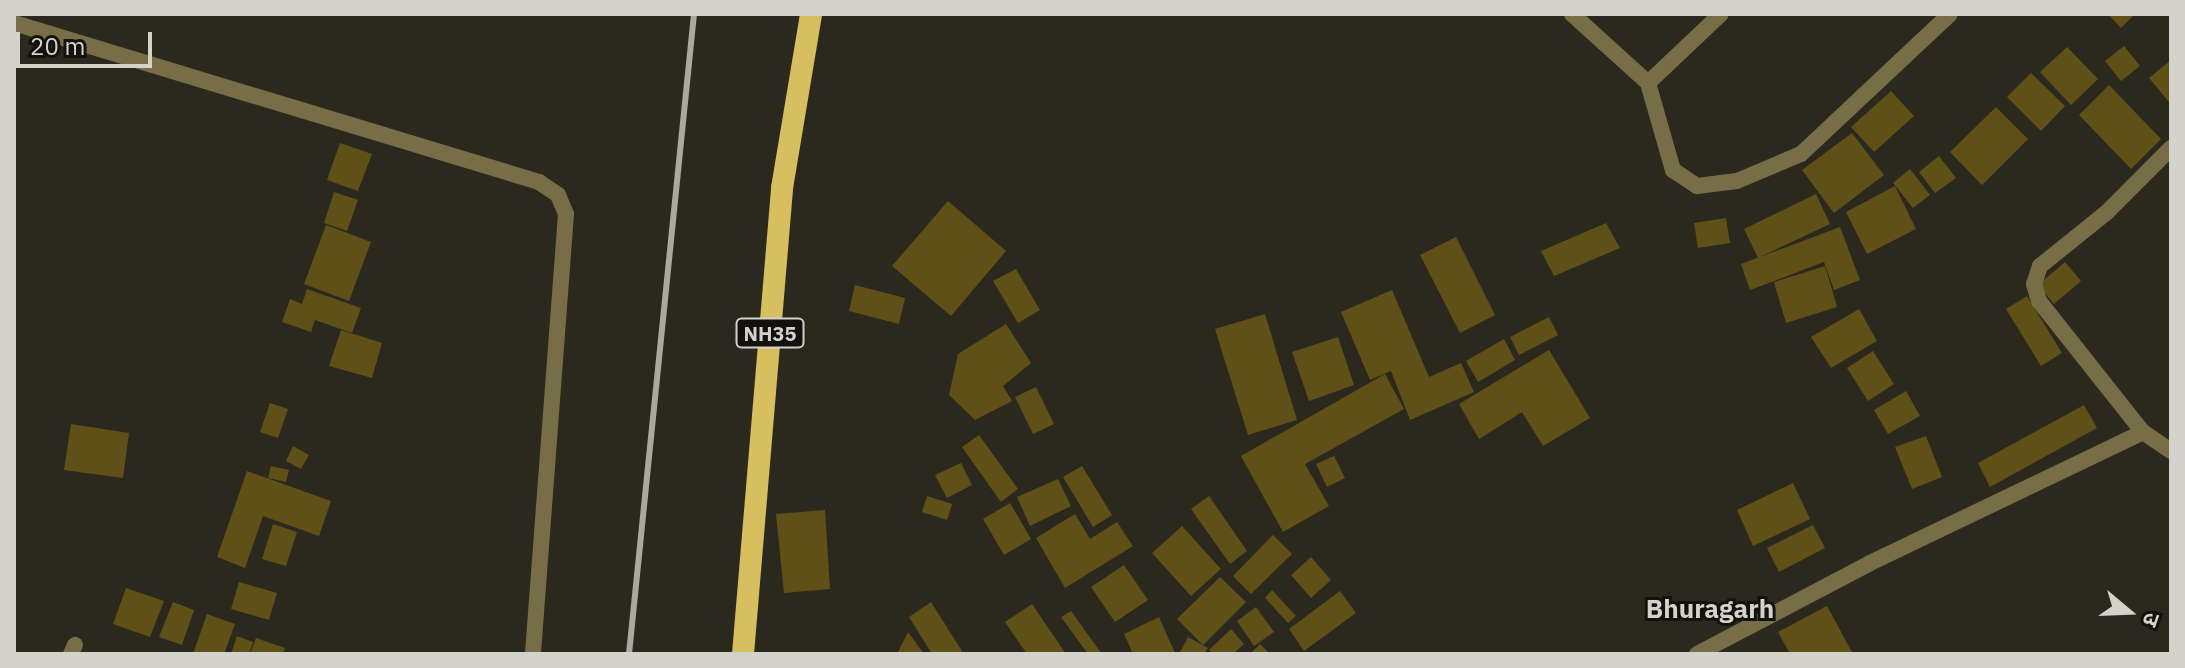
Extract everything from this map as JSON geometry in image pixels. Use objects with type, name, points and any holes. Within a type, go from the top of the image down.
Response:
[{"type":"highway","name":"NH35","points":[[743,654],[782,188],[811,14]]},
{"type":"street","points":[[1572,14],[1648,83],[1673,170],[1697,186],[1737,181],[1777,166],[1823,138],[1950,14]]},
{"type":"street","points":[[1648,83],[1721,14]]},
{"type":"street","points":[[14,23],[539,182],[558,195],[566,214],[533,654]]},
{"type":"street","points":[[2171,148],[2106,213],[2040,266],[2034,284],[2039,301],[2143,432],[2171,451]]},
{"type":"street","points":[[1697,654],[1870,563],[2143,432]]},
{"type":"building","points":[[2108,14],[2135,14],[2121,28]]},
{"type":"building","points":[[2124,46],[2140,66],[2121,81],[2105,61]]},
{"type":"building","points":[[2067,47],[2098,79],[2071,105],[2040,72]]},
{"type":"building","points":[[2171,60],[2171,100],[2169,102],[2149,78]]},
{"type":"building","points":[[2031,73],[2065,106],[2041,131],[2007,97]]},
{"type":"building","points":[[2109,85],[2161,139],[2131,169],[2079,115]]},
{"type":"building","points":[[1891,91],[1914,116],[1874,152],[1851,127]]},
{"type":"building","points":[[1996,107],[2028,139],[1982,185],[1950,152]]},
{"type":"building","points":[[1852,133],[1884,175],[1834,213],[1802,170]]},
{"type":"building","points":[[340,143],[372,154],[358,191],[327,180]]},
{"type":"building","points":[[1939,156],[1956,178],[1935,193],[1919,172]]},
{"type":"building","points":[[1910,169],[1930,195],[1913,208],[1893,183]]},
{"type":"building","points":[[1895,186],[1916,229],[1867,254],[1846,212]]},
{"type":"building","points":[[334,192],[358,200],[347,231],[324,223]]},
{"type":"building","points":[[1816,194],[1830,224],[1758,258],[1744,229]]},
{"type":"building","points":[[948,201],[1006,251],[951,316],[892,266]]},
{"type":"building","points":[[1726,218],[1730,243],[1698,248],[1694,223]]},
{"type":"building","points":[[1606,223],[1620,248],[1554,276],[1541,251]]},
{"type":"building","points":[[326,225],[371,242],[349,301],[304,284]]},
{"type":"building","points":[[1840,227],[1860,280],[1834,290],[1824,262],[1750,290],[1741,264]]},
{"type":"building","points":[[1456,237],[1495,315],[1460,333],[1420,255]]},
{"type":"building","points":[[2065,262],[2081,281],[2054,304],[2038,285]]},
{"type":"building","points":[[1825,266],[1837,307],[1786,323],[1774,282]]},
{"type":"building","points":[[1016,269],[1040,310],[1018,323],[993,281]]},
{"type":"building","points":[[855,285],[905,298],[899,324],[849,311]]},
{"type":"building","points":[[307,289],[361,308],[352,333],[315,320],[311,332],[282,322],[290,299],[302,304]]},
{"type":"building","points":[[1392,290],[1429,377],[1461,363],[1474,392],[1410,420],[1391,371],[1370,380],[1341,312]]},
{"type":"building","points":[[2027,296],[2062,353],[2041,366],[2006,309]]},
{"type":"building","points":[[1859,309],[1877,341],[1831,368],[1811,337]]},
{"type":"building","points":[[1265,314],[1297,420],[1248,435],[1215,329]]},
{"type":"building","points":[[1549,317],[1558,335],[1519,355],[1510,337]]},
{"type":"building","points":[[1006,324],[1031,363],[1003,386],[1012,401],[975,420],[949,395],[958,354]]},
{"type":"building","points":[[341,330],[382,343],[372,378],[329,366]]},
{"type":"building","points":[[1338,337],[1354,385],[1309,401],[1292,352]]},
{"type":"building","points":[[1504,339],[1515,360],[1478,382],[1466,361]]},
{"type":"building","points":[[1549,350],[1590,418],[1543,446],[1522,412],[1479,439],[1459,404]]},
{"type":"building","points":[[1873,351],[1894,384],[1868,401],[1847,368]]},
{"type":"building","points":[[1385,374],[1404,409],[1305,464],[1329,506],[1283,532],[1241,456]]},
{"type":"building","points":[[1036,387],[1054,424],[1033,434],[1015,397]]},
{"type":"building","points":[[1906,391],[1920,416],[1888,434],[1874,410]]},
{"type":"building","points":[[270,403],[288,409],[278,438],[260,432]]},
{"type":"building","points":[[2084,405],[2097,428],[1990,487],[1978,463]]},
{"type":"building","points":[[71,424],[129,433],[123,478],[64,470]]},
{"type":"building","points":[[979,435],[1018,489],[1001,502],[962,447]]},
{"type":"building","points":[[1926,436],[1942,477],[1912,489],[1895,447]]},
{"type":"building","points":[[293,446],[309,455],[301,469],[286,461]]},
{"type":"building","points":[[1334,456],[1345,478],[1327,487],[1316,464]]},
{"type":"building","points":[[961,463],[972,485],[947,498],[935,475]]},
{"type":"building","points":[[271,466],[289,470],[286,482],[268,478]]},
{"type":"building","points":[[1082,466],[1112,515],[1093,527],[1063,477]]},
{"type":"building","points":[[247,471],[331,501],[319,536],[263,516],[245,568],[217,557]]},
{"type":"building","points":[[1058,479],[1071,506],[1030,526],[1017,497]]},
{"type":"building","points":[[1793,483],[1810,519],[1753,546],[1737,510]]},
{"type":"building","points":[[927,496],[952,504],[947,520],[922,512]]},
{"type":"building","points":[[1209,496],[1247,551],[1230,564],[1191,509]]},
{"type":"building","points":[[1010,503],[1031,539],[1004,555],[983,519]]},
{"type":"building","points":[[825,510],[830,589],[784,593],[776,514]]},
{"type":"building","points":[[1075,514],[1090,539],[1117,522],[1133,546],[1065,588],[1036,538]]},
{"type":"building","points":[[273,524],[297,532],[286,566],[262,559]]},
{"type":"building","points":[[1813,525],[1825,548],[1779,572],[1767,548]]},
{"type":"building","points":[[1182,526],[1221,569],[1191,596],[1152,553]]},
{"type":"building","points":[[1273,535],[1292,554],[1251,594],[1233,576]]},
{"type":"building","points":[[1311,557],[1331,580],[1311,598],[1291,575]]},
{"type":"building","points":[[1124,565],[1148,600],[1115,622],[1091,587]]},
{"type":"building","points":[[1220,577],[1246,602],[1203,645],[1177,619]]},
{"type":"building","points":[[239,582],[277,593],[269,620],[231,609]]},
{"type":"building","points":[[126,588],[164,601],[150,637],[113,624]]},
{"type":"building","points":[[1272,590],[1296,616],[1288,623],[1265,598]]},
{"type":"building","points":[[1340,591],[1356,613],[1304,651],[1289,629]]},
{"type":"building","points":[[173,602],[194,610],[182,645],[159,637]]},
{"type":"building","points":[[931,602],[962,651],[957,654],[932,654],[909,617]]},
{"type":"building","points":[[1032,604],[1066,654],[1027,654],[1005,622]]},
{"type":"building","points":[[1827,606],[1853,654],[1790,654],[1778,632]]},
{"type":"building","points":[[1256,607],[1274,632],[1254,646],[1237,621]]},
{"type":"building","points":[[1071,611],[1102,654],[1088,654],[1061,617]]},
{"type":"building","points":[[207,614],[235,624],[224,654],[193,654]]},
{"type":"building","points":[[1159,617],[1175,653],[1133,654],[1124,634]]},
{"type":"building","points":[[1231,629],[1244,644],[1233,654],[1214,654],[1209,650]]},
{"type":"building","points":[[908,632],[924,654],[897,654]]},
{"type":"building","points":[[237,636],[253,642],[249,654],[231,654]]},
{"type":"building","points":[[1188,637],[1208,648],[1204,654],[1179,654]]},
{"type":"building","points":[[256,638],[285,648],[283,654],[250,654]]},
{"type":"building","points":[[1260,644],[1270,654],[1250,654]]},
{"type":"railway","points":[[629,654],[694,14]]},
{"type":"district","name":"Bhuragarh","points":[[1710,609]]}]
